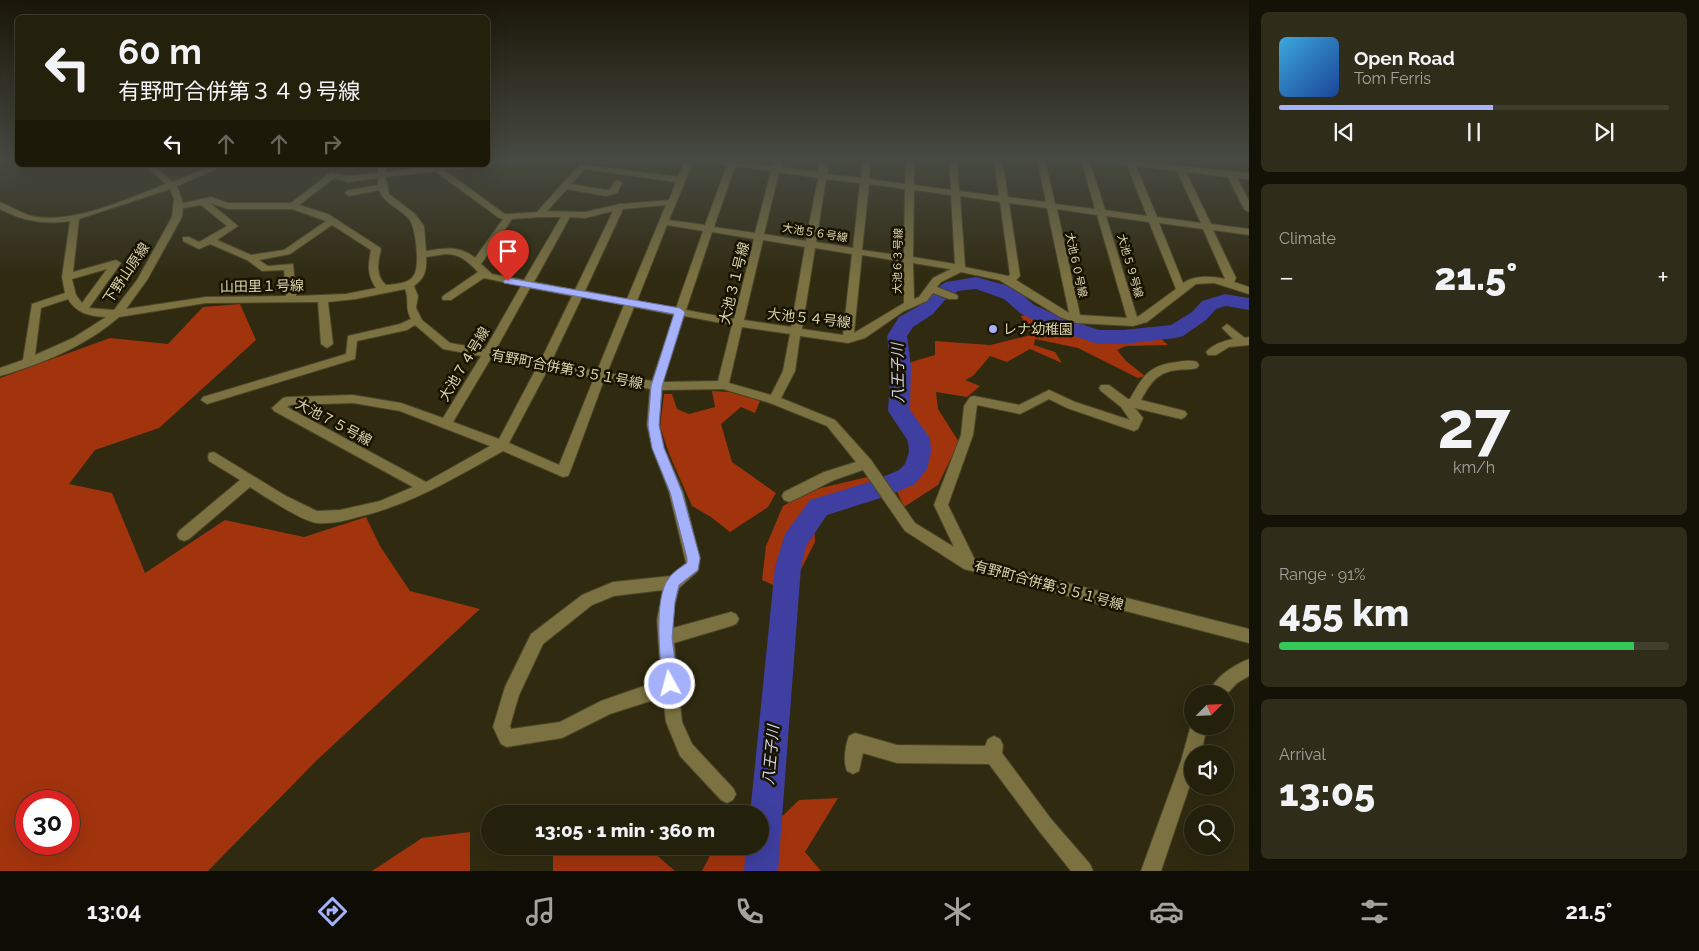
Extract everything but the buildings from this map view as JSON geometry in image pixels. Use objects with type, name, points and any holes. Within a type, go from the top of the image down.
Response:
[{"type":"street","points":[[0,205],[22,216],[42,220],[74,217],[99,211],[131,200]]},
{"type":"street","points":[[178,200],[180,206],[211,200],[228,206],[293,206],[325,216],[376,248],[372,274],[378,285],[384,289]]},
{"type":"street","points":[[293,206],[300,200]]},
{"type":"street","points":[[207,400],[351,356],[352,339],[403,327],[417,320],[411,308],[413,296],[409,285],[419,277],[422,266],[418,226],[412,216],[391,200]]},
{"type":"street","points":[[479,200],[502,216],[509,217],[540,214],[585,215],[620,207],[673,202],[630,303],[602,376]]},
{"type":"street","points":[[540,214],[553,200]]},
{"type":"street","points":[[719,200],[656,386],[653,425],[658,448],[676,492],[694,558],[693,566],[674,582],[668,602],[665,638],[674,722],[686,750],[727,794]]},
{"type":"street","name":"大池３１号線","points":[[723,385],[768,200]]},
{"type":"street","points":[[774,400],[789,370],[817,200]]},
{"type":"street","points":[[848,339],[863,200]]},
{"type":"street","name":"大池６３号線","points":[[910,200],[908,296],[910,305]]},
{"type":"street","points":[[955,200],[960,270],[1009,280],[1064,315],[1076,319],[1133,322],[1143,319],[1193,281],[1214,280],[1249,291]]},
{"type":"street","points":[[1009,280],[1015,276],[1004,200],[1249,232]]},
{"type":"street","name":"大池６０号線","points":[[1049,200],[1076,319]]},
{"type":"street","name":"大池５９号線","points":[[1098,200],[1133,322]]},
{"type":"street","points":[[1145,200],[1181,290]]},
{"type":"street","points":[[1196,200],[1231,278],[1228,283]]},
{"type":"street","points":[[186,238],[199,246],[233,226],[202,201]]},
{"type":"street","name":"下野山原線","points":[[0,372],[69,345],[116,315],[135,290],[160,248],[178,217],[180,206]]},
{"type":"street","points":[[214,458],[281,500],[316,517],[340,516],[382,506],[426,488],[502,445],[544,365],[620,207]]},
{"type":"street","name":"大池７４号線","points":[[445,424],[488,354],[567,214]]},
{"type":"street","points":[[74,217],[67,277],[71,295],[75,304],[83,309],[94,313],[116,315]]},
{"type":"street","points":[[476,264],[509,217]]},
{"type":"street","points":[[250,258],[287,252],[332,221]]},
{"type":"street","name":"大池５６号線","points":[[665,222],[909,260],[960,270]]},
{"type":"street","points":[[208,240],[226,246],[250,258],[266,269],[289,266],[291,299]]},
{"type":"street","name":"大池５４号線","points":[[422,255],[459,250],[468,255],[489,277],[738,323],[848,339],[861,335],[900,308],[923,299],[933,289],[937,280],[960,270]]},
{"type":"street","points":[[67,277],[116,263],[83,309]]},
{"type":"street","points":[[447,298],[484,272]]},
{"type":"street","name":"山田里１号線","points":[[116,315],[151,311],[204,300],[323,299],[347,297],[409,285]]},
{"type":"street","points":[[933,289],[953,297]]},
{"type":"street","points":[[28,362],[36,306],[71,295]]},
{"type":"street","points":[[323,299],[327,344]]},
{"type":"street","name":"有野町合併第３５１号線","points":[[417,320],[448,346],[656,386],[723,385],[774,400],[831,423],[877,478],[910,527],[969,564],[1249,636]]},
{"type":"street","points":[[1227,328],[1246,342]]},
{"type":"street","points":[[1212,352],[1226,344],[1246,342]]},
{"type":"street","points":[[1129,404],[1148,377],[1163,368],[1193,365]]},
{"type":"street","name":"大池７５号線","points":[[426,488],[278,408],[287,402],[353,399],[402,407],[502,445],[563,472],[582,420],[602,376]]},
{"type":"street","points":[[1105,388],[1129,404],[1181,414]]},
{"type":"street","points":[[969,564],[956,534],[940,505],[967,435],[970,406],[974,400],[1020,410],[1049,394],[1071,405],[1134,426],[1137,418],[1129,404]]},
{"type":"street","points":[[789,496],[829,476],[866,464]]},
{"type":"street","points":[[184,534],[249,480]]},
{"type":"street","points":[[670,684],[657,692],[607,707],[562,730],[507,738],[501,727],[511,693],[537,639],[587,600],[613,589],[674,582]]},
{"type":"street","points":[[665,638],[731,620]]},
{"type":"street","points":[[1224,685],[1231,678],[1249,667]]},
{"type":"street","points":[[1151,871],[1190,761],[1197,735]]},
{"type":"street","points":[[853,765],[855,742],[897,754],[993,750],[1045,825],[1083,871]]},
{"type":"shaded area","points":[[240,304],[256,340],[159,428],[95,450],[69,484],[112,493],[145,573],[225,520],[304,537],[366,517],[380,546],[410,591],[480,609],[317,760],[208,871],[0,871],[0,378],[110,338],[168,344],[203,307]]},
{"type":"shaded area","points":[[1031,313],[1055,325],[1095,339],[1160,338],[1168,345],[1126,346],[1117,350],[1126,361],[1145,376],[1138,378],[1078,348],[1035,339],[1034,345],[1055,352],[1062,363],[1030,349],[1007,362],[990,356],[973,376],[965,380],[980,386],[967,397],[936,392],[938,409],[959,442],[938,485],[904,507],[895,487],[922,469],[908,444],[904,411],[908,363],[935,355],[935,341],[990,345],[1031,335],[1021,316]]},
{"type":"shaded area","points":[[712,391],[730,392],[760,401],[755,413],[741,407],[721,424],[732,462],[776,493],[768,507],[730,532],[711,517],[692,506],[670,456],[660,427],[664,394],[672,394],[677,409],[689,414],[715,407]]},
{"type":"shaded area","points":[[872,476],[882,494],[824,509],[814,522],[815,542],[792,587],[778,587],[762,580],[766,546],[783,506],[812,490]]},
{"type":"shaded area","points":[[838,798],[805,852],[821,871],[702,871],[710,855],[769,855],[769,829],[799,800]]},
{"type":"shaded area","points":[[470,832],[470,871],[372,871],[422,838]]},
{"type":"shaded area","points":[[553,855],[656,855],[675,871],[553,871]]},
{"type":"waterway","name":"八王子川","points":[[761,871],[788,567],[794,542],[819,507],[882,488],[907,477],[915,469],[920,452],[919,438],[899,411],[901,366],[897,336],[906,322],[926,310],[938,296],[953,286],[976,283],[1011,295],[1027,309],[1054,322],[1098,337],[1123,337],[1176,331],[1199,316],[1209,305],[1225,300],[1249,304]]},
{"type":"place","name":"レナ幼稚園","points":[[993,329]]},
{"type":"route","points":[[508,281],[680,312],[656,386],[653,425],[658,448],[676,492],[694,558],[693,566],[674,582],[668,602],[665,638],[670,684]]}]
